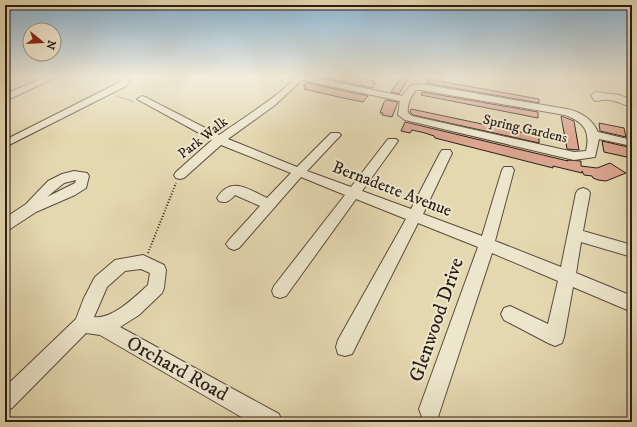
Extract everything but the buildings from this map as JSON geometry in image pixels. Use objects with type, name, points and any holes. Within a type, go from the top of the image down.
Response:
[{"type":"street","points":[[5,144],[97,97]]},
{"type":"street","name":"Park Walk","points":[[180,175],[220,140],[258,114],[279,97]]},
{"type":"street","points":[[395,97],[405,99]]},
{"type":"street","name":"Spring Gardens","points":[[405,99],[402,110],[403,115],[409,118],[574,156],[591,154],[593,147],[593,134],[587,121],[579,116],[567,112],[482,97]]},
{"type":"street","points":[[611,97],[619,98],[632,104]]},
{"type":"street","name":"Bernadette Avenue","points":[[142,98],[220,140],[414,218],[487,244],[632,304]]},
{"type":"street","name":"Spring Gardens","points":[[593,134],[632,143]]},
{"type":"street","points":[[234,244],[299,172],[335,135]]},
{"type":"street","points":[[280,291],[354,194],[392,141]]},
{"type":"street","points":[[345,347],[414,218],[446,153]]},
{"type":"street","name":"Glenwood Drive","points":[[430,409],[487,244],[508,170]]},
{"type":"street","points":[[224,198],[232,190],[237,190],[269,205]]},
{"type":"street","points":[[510,314],[555,337],[583,193]]},
{"type":"street","points":[[5,225],[31,208]]},
{"type":"street","points":[[575,234],[632,251]]},
{"type":"street","points":[[5,401],[83,324],[90,304],[101,282],[121,265],[143,262],[158,270],[156,288],[134,308],[103,327],[83,324]]},
{"type":"street","name":"Orchard Road","points":[[103,327],[272,422]]},
{"type":"path","points":[[121,97],[135,102],[142,98]]},
{"type":"path","points":[[143,262],[152,244],[180,175]]}]
